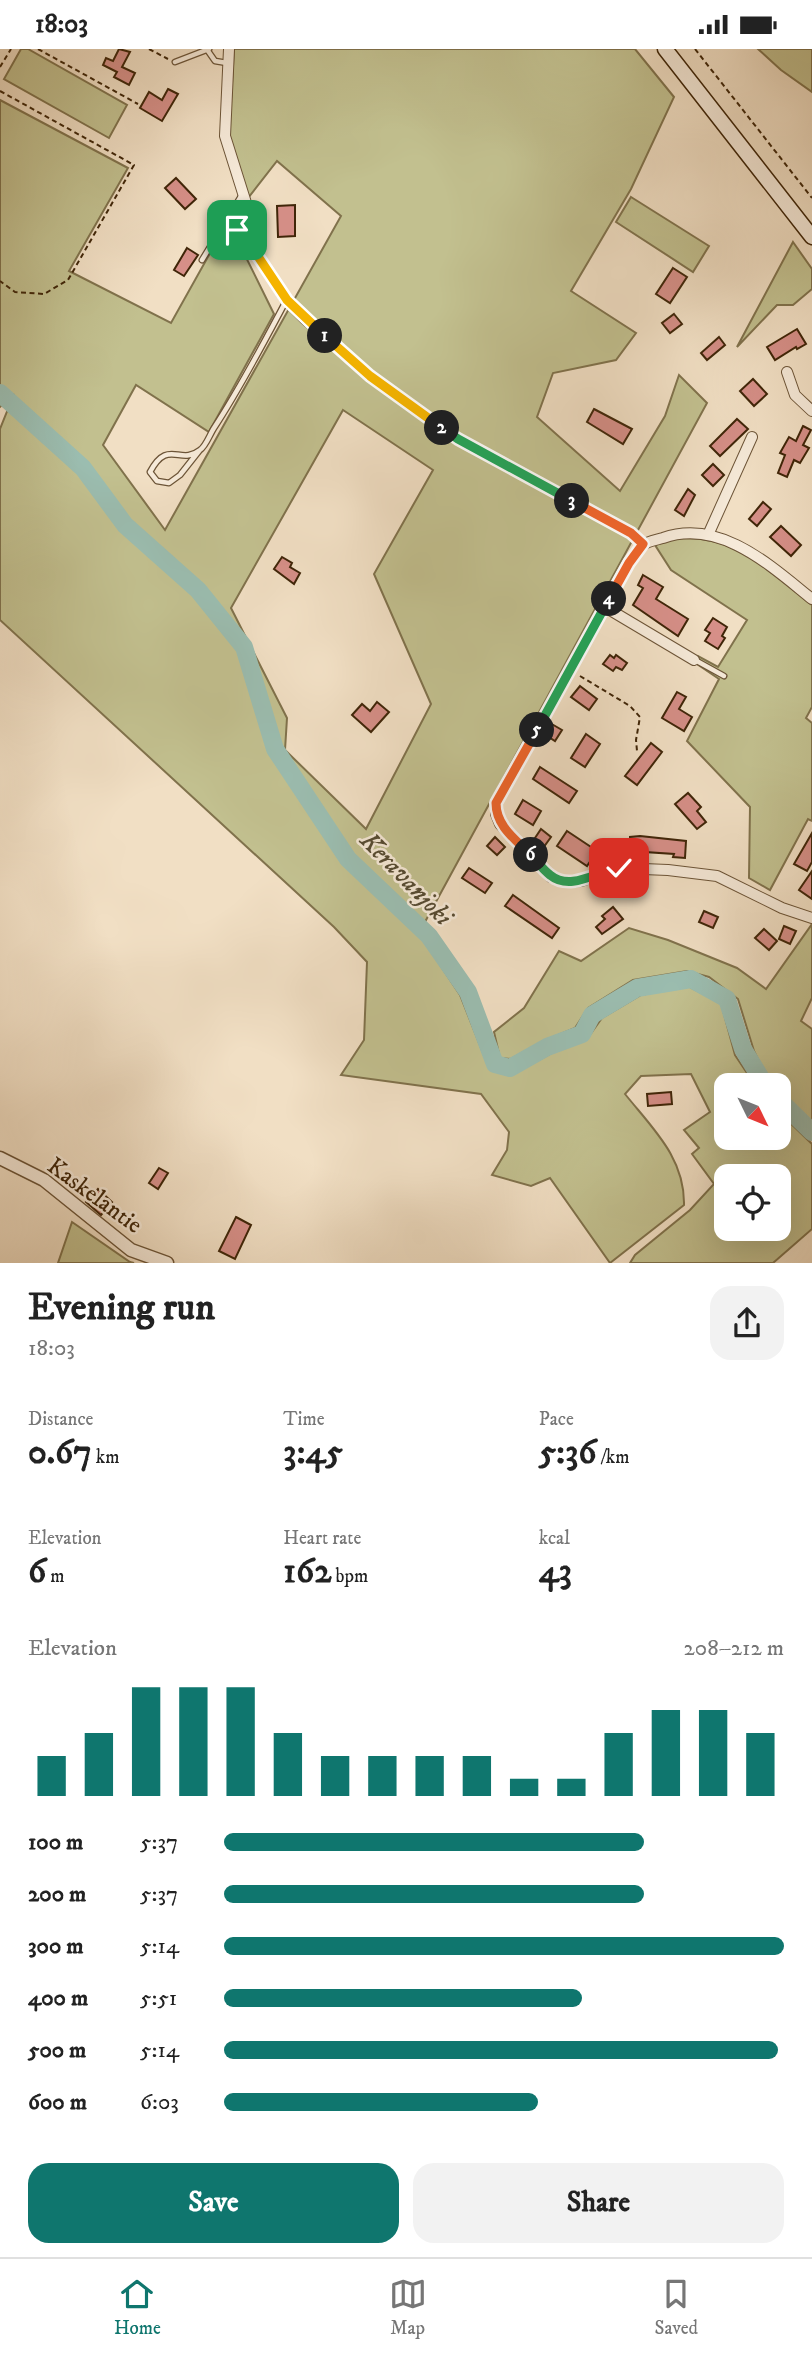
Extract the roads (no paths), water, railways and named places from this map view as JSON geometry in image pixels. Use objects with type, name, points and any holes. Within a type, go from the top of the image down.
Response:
[{"type":"main road","points":[[665,49],[812,237]]},
{"type":"street","points":[[229,49],[225,136],[243,192],[257,255],[287,300],[370,376],[458,439]]},
{"type":"street","points":[[787,372],[795,395],[812,411]]},
{"type":"street","points":[[708,535],[752,437]]},
{"type":"street","points":[[812,599],[763,560],[739,546],[708,535],[678,533],[643,544],[629,563],[496,803],[500,824],[551,877],[566,882],[581,881],[619,868],[717,876],[782,908],[812,918]]},
{"type":"street","points":[[605,607],[694,660]]},
{"type":"street","name":"Kaskelantie","points":[[0,1158],[44,1180],[131,1250],[167,1263]]},
{"type":"lane","points":[[176,62],[208,50],[215,61],[229,63]]},
{"type":"lane","points":[[202,260],[243,192]]},
{"type":"lane","points":[[200,451],[185,456],[169,453],[157,460],[150,472],[157,481],[169,483],[180,475],[200,451],[287,300]]},
{"type":"lane","points":[[694,660],[724,676]]},
{"type":"waterway","name":"Keravanjoki","points":[[0,393],[83,468],[125,525],[198,590],[244,647],[275,749],[348,859],[429,936],[468,992],[495,1064],[510,1068],[547,1047],[582,1034],[592,1015],[637,988],[691,979],[727,999],[743,1049],[758,1073]]},
{"type":"waterway","name":"Keravanjoki","points":[[791,1112],[812,1132]]}]
